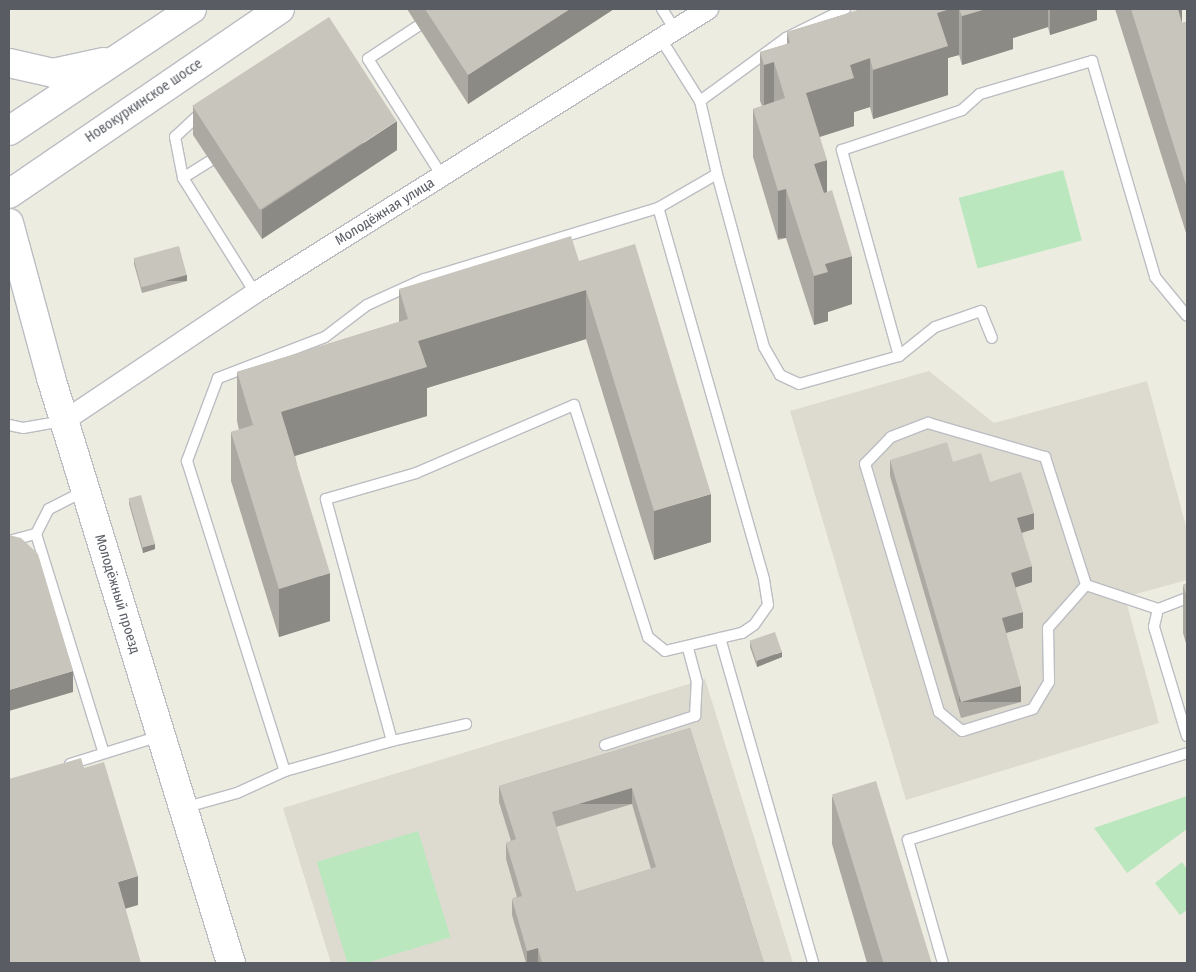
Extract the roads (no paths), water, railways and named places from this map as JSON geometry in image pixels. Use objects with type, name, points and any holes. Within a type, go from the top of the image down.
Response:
[{"type":"main road","points":[[9,131],[192,9]]},
{"type":"main road","name":"Новокуркинское шоссе","points":[[9,194],[280,9]]},
{"type":"main road","points":[[9,63],[53,73],[120,58]]},
{"type":"main road","name":"Молодёжный проезд","points":[[9,223],[64,421],[230,963]]},
{"type":"street","name":"Молодёжная улица","points":[[64,421],[255,293],[708,9]]},
{"type":"lane","points":[[662,9],[668,35],[700,101],[717,174],[764,347],[780,375],[799,384],[899,356],[935,327],[981,311],[992,338]]},
{"type":"lane","points":[[700,101],[786,38],[845,9]]},
{"type":"lane","points":[[418,26],[368,60],[442,176]]},
{"type":"lane","points":[[899,356],[842,150],[962,110],[980,94],[1092,61],[1155,276],[1183,301],[1187,316]]},
{"type":"lane","points":[[207,108],[174,137],[183,178],[255,293]]},
{"type":"lane","points":[[183,178],[210,161]]},
{"type":"lane","points":[[285,771],[187,461],[218,378],[325,337],[367,305],[424,279],[658,208],[717,174]]},
{"type":"lane","points":[[392,741],[326,500],[416,473],[574,405],[648,637],[665,651],[688,648],[754,625],[768,605],[764,578],[658,208]]},
{"type":"lane","points":[[9,425],[23,428],[64,421]]},
{"type":"lane","points":[[928,423],[1045,457],[1086,585],[1048,628],[1049,682],[1033,709],[962,731],[939,712],[865,464],[890,437],[928,423]]},
{"type":"lane","points":[[85,490],[48,509],[36,534],[104,753]]},
{"type":"lane","points":[[9,541],[36,534]]},
{"type":"lane","points":[[1086,585],[1158,609],[1187,598]]},
{"type":"lane","points":[[1158,609],[1154,627],[1187,736]]},
{"type":"lane","points":[[720,638],[813,963]]},
{"type":"lane","points":[[605,745],[695,716],[696,682],[688,648]]},
{"type":"lane","points":[[182,808],[237,793],[285,771],[392,741],[466,724]]},
{"type":"lane","points":[[56,768],[160,736]]},
{"type":"lane","points":[[943,963],[908,840],[1187,753]]}]
